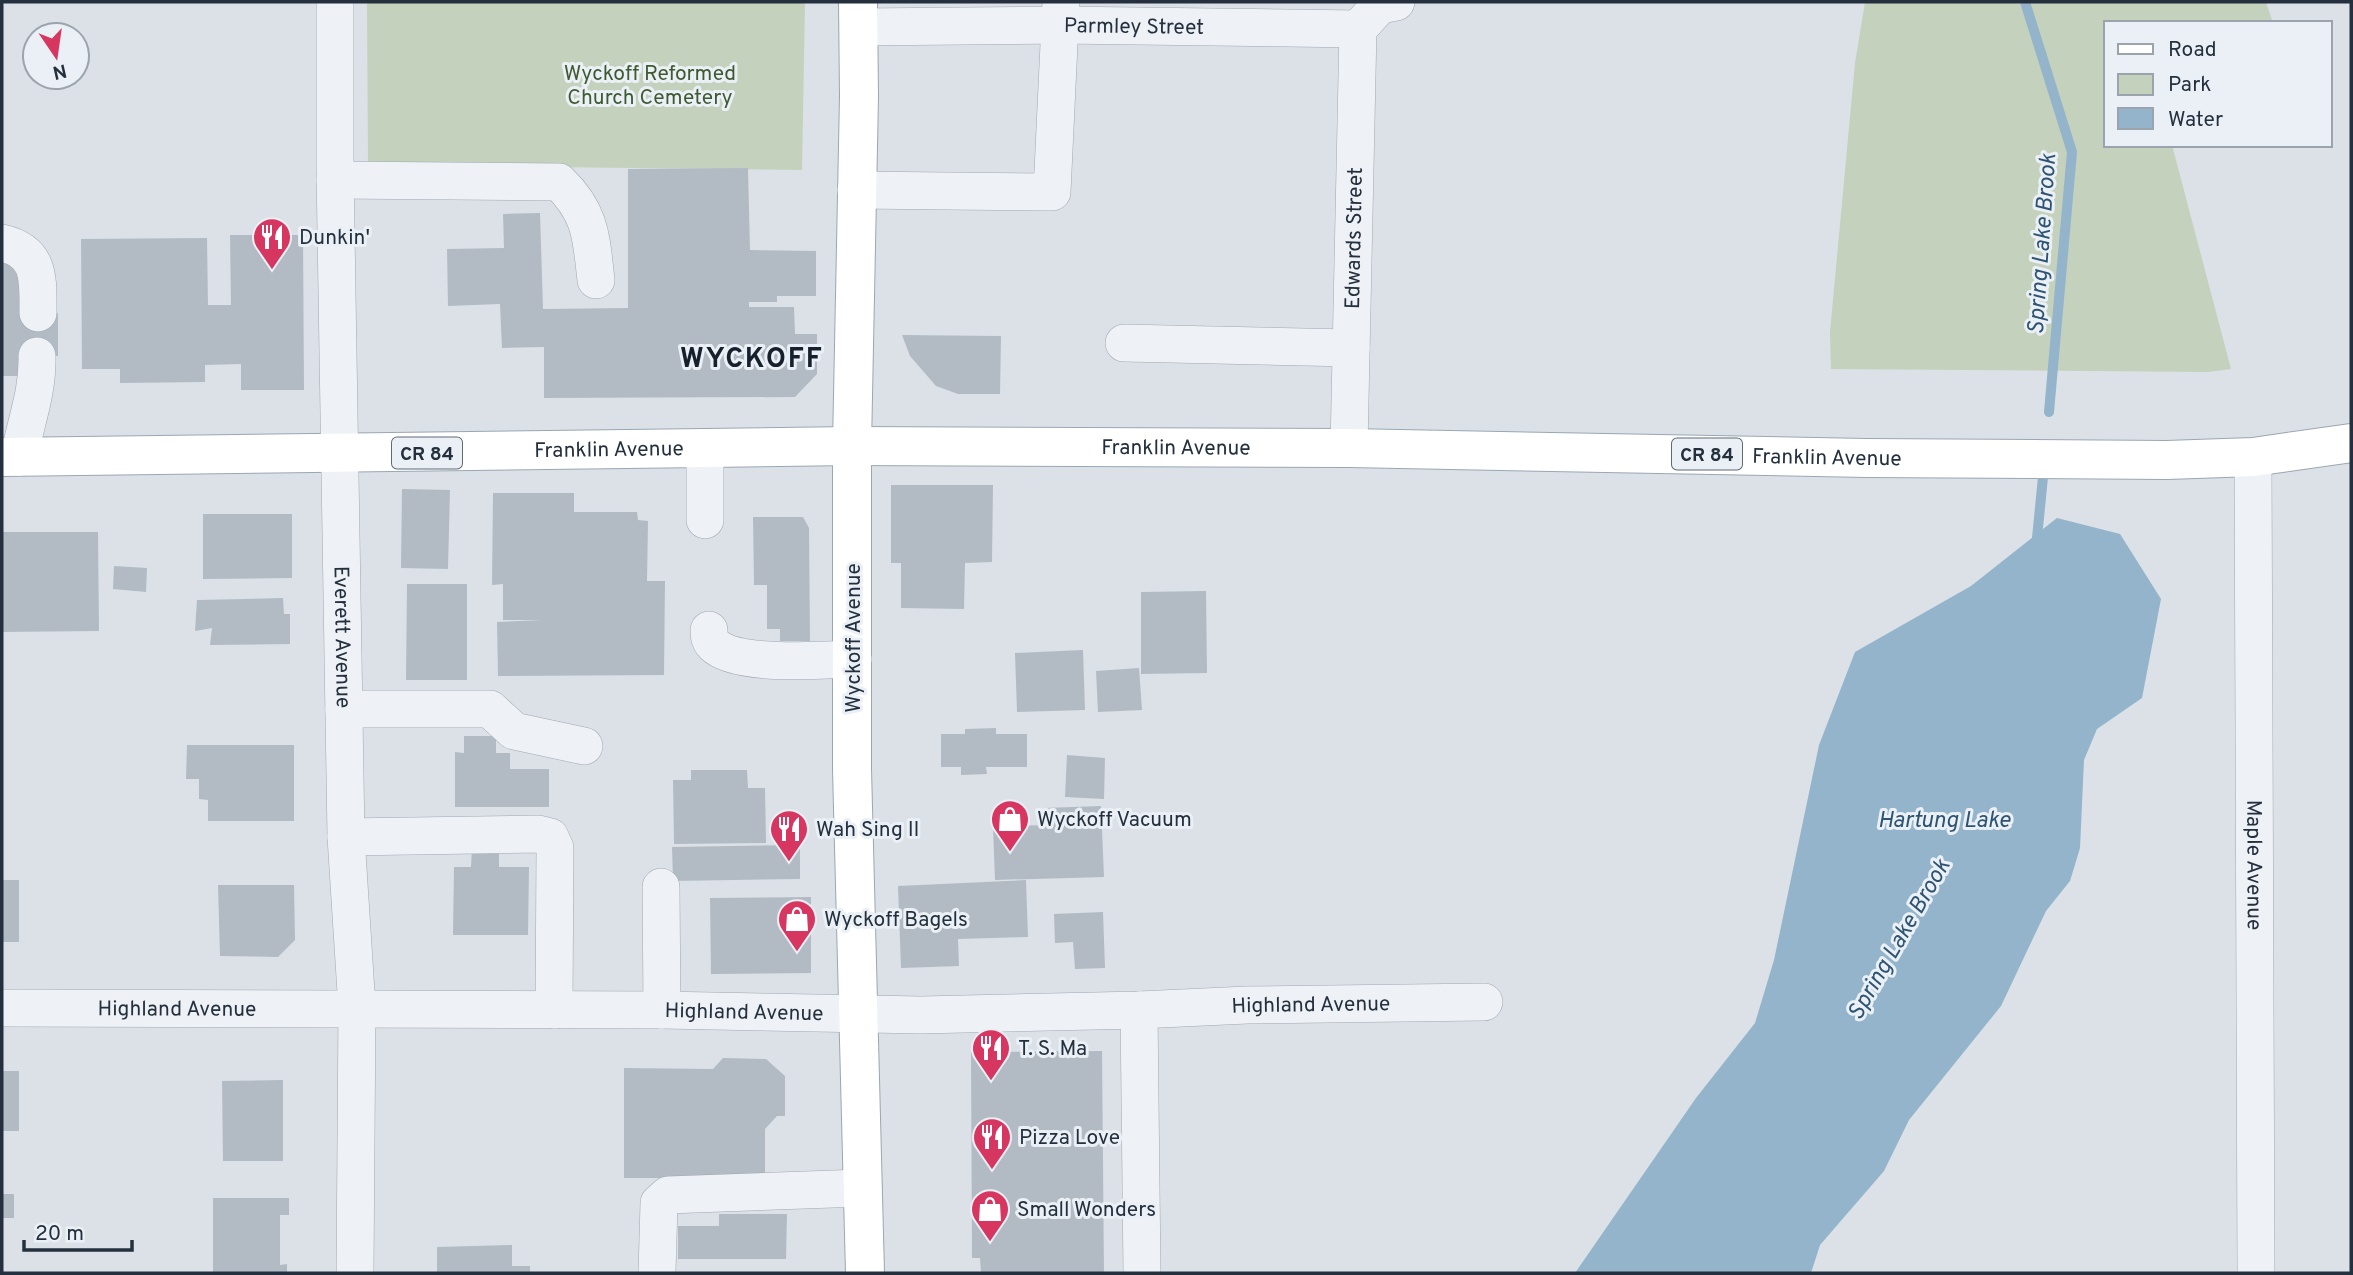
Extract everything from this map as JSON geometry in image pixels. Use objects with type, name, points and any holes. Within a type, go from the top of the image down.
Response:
[{"type":"main road","name":"Wyckoff Avenue","points":[[859,15],[852,446],[852,769],[865,1273]]},
{"type":"main road","name":"Franklin Avenue","points":[[10,457],[852,446],[1349,448],[1866,458],[2167,460],[2253,457],[2351,443]]},
{"type":"street","name":"Everett Avenue","points":[[335,2],[335,180],[346,837],[358,1008],[355,1273]]},
{"type":"street","points":[[1358,29],[1380,5],[1396,2]]},
{"type":"street","points":[[856,190],[1052,192],[1060,13]]},
{"type":"street","name":"Parmley Street","points":[[859,15],[1060,13],[1358,29]]},
{"type":"street","name":"Edwards Street","points":[[1349,448],[1358,29]]},
{"type":"street","points":[[335,180],[559,183],[575,198],[590,229],[596,281]]},
{"type":"street","points":[[2,243],[26,254],[34,264],[37,273],[38,313]]},
{"type":"street","points":[[1124,343],[1351,348]]},
{"type":"street","points":[[10,457],[36,393],[37,356]]},
{"type":"street","points":[[705,448],[705,520]]},
{"type":"street","name":"Maple Avenue","points":[[2253,457],[2256,1273]]},
{"type":"street","points":[[709,630],[710,639],[715,646],[745,657],[779,662],[853,659]]},
{"type":"street","points":[[344,709],[490,709],[514,731],[584,746]]},
{"type":"street","points":[[346,837],[538,834],[550,837],[555,848],[555,1010]]},
{"type":"street","points":[[662,887],[662,1010]]},
{"type":"street","name":"Highland Avenue","points":[[2,1008],[662,1010],[860,1014],[1484,1002]]},
{"type":"street","points":[[1139,1010],[1142,1273]]},
{"type":"street","points":[[657,1273],[659,1203],[668,1195],[862,1188]]},
{"type":"green space","name":"Wyckoff Reformed Church Cemetery","points":[[367,2],[805,2],[802,170],[368,165]]},
{"type":"green space","points":[[1865,2],[2266,2],[2272,21],[2104,21],[2104,147],[2173,147],[2231,369],[2208,372],[1831,369],[1830,332],[1855,63]]},
{"type":"water","name":"Hartung Lake","points":[[2057,518],[2120,534],[2161,599],[2142,698],[2097,729],[2084,760],[2080,848],[2070,881],[2046,911],[2001,1006],[1909,1120],[1884,1171],[1820,1245],[1811,1273],[1575,1273],[1696,1098],[1755,1023],[1774,960],[1819,745],[1855,652],[1971,586]]},
{"type":"building","points":[[748,168],[750,250],[816,251],[816,296],[777,296],[777,302],[749,302],[749,307],[794,307],[795,334],[817,334],[817,374],[795,397],[544,398],[544,347],[502,348],[500,304],[448,306],[447,249],[504,248],[503,214],[540,213],[543,309],[628,308],[628,169]]},
{"type":"building","points":[[230,235],[303,235],[304,390],[241,390],[241,364],[205,365],[205,382],[120,383],[120,369],[82,369],[81,239],[207,238],[208,305],[231,305]]},
{"type":"building","points":[[2,262],[9,262],[27,281],[26,313],[58,313],[58,356],[25,356],[24,376],[2,376]]},
{"type":"building","points":[[902,335],[1001,336],[1000,394],[958,394],[936,386],[910,356]]},
{"type":"building","points":[[891,485],[993,485],[992,562],[965,563],[964,609],[901,608],[901,563],[891,563]]},
{"type":"building","points":[[402,489],[450,490],[448,569],[401,568]]},
{"type":"building","points":[[493,493],[574,493],[574,512],[637,512],[638,520],[648,521],[647,581],[665,581],[664,675],[498,676],[497,622],[542,620],[503,620],[503,584],[492,585]]},
{"type":"building","points":[[203,514],[292,514],[292,578],[203,579]]},
{"type":"building","points":[[753,517],[803,517],[809,528],[810,641],[780,641],[780,629],[767,629],[767,585],[754,585]]},
{"type":"building","points":[[2,532],[98,532],[99,631],[2,632]]},
{"type":"building","points":[[114,566],[147,568],[146,592],[113,589]]},
{"type":"building","points":[[407,584],[467,584],[467,680],[406,680]]},
{"type":"building","points":[[1206,591],[1207,673],[1141,674],[1141,592]]},
{"type":"building","points":[[283,598],[284,614],[290,614],[290,644],[210,645],[212,628],[195,631],[197,600]]},
{"type":"building","points":[[1083,650],[1085,710],[1017,712],[1015,653]]},
{"type":"building","points":[[1139,668],[1142,710],[1098,712],[1096,671]]},
{"type":"building","points":[[996,728],[996,734],[1027,734],[1027,767],[986,767],[987,774],[961,775],[961,767],[941,767],[941,734],[965,734],[965,729]]},
{"type":"building","points":[[464,736],[496,736],[496,753],[510,753],[510,769],[549,769],[549,807],[455,807],[455,752],[464,753]]},
{"type":"building","points":[[187,745],[294,745],[294,821],[208,821],[208,800],[199,799],[199,779],[186,779]]},
{"type":"building","points":[[1067,755],[1105,758],[1104,799],[1065,797]]},
{"type":"building","points":[[691,770],[747,770],[748,788],[765,788],[766,843],[674,844],[673,780],[691,780]]},
{"type":"building","points":[[1101,806],[1104,877],[995,880],[993,827],[1045,825],[1044,808]]},
{"type":"building","points":[[800,845],[800,879],[673,881],[672,847]]},
{"type":"building","points":[[472,848],[499,848],[499,867],[529,867],[528,935],[453,935],[454,867],[471,867]]},
{"type":"building","points":[[2,880],[19,880],[19,942],[2,942]]},
{"type":"building","points":[[1026,880],[1028,937],[958,939],[959,966],[901,968],[898,886]]},
{"type":"building","points":[[218,885],[294,885],[295,940],[278,957],[220,956]]},
{"type":"building","points":[[811,897],[811,973],[711,974],[710,898]]},
{"type":"building","points":[[1103,912],[1105,968],[1075,969],[1073,942],[1055,943],[1054,914]]},
{"type":"building","points":[[1102,1051],[1104,1273],[981,1273],[980,1258],[972,1258],[971,1052]]},
{"type":"building","points":[[723,1058],[766,1059],[785,1076],[785,1116],[777,1116],[765,1129],[765,1178],[624,1178],[624,1068],[713,1069]]},
{"type":"building","points":[[2,1071],[19,1071],[19,1131],[2,1131]]},
{"type":"building","points":[[283,1080],[283,1161],[223,1161],[222,1081]]},
{"type":"building","points":[[2,1194],[14,1194],[14,1218],[2,1218]]},
{"type":"building","points":[[213,1198],[289,1198],[289,1215],[280,1215],[280,1265],[287,1264],[287,1273],[213,1273]]},
{"type":"building","points":[[719,1214],[787,1214],[786,1259],[678,1259],[678,1226],[719,1226]]},
{"type":"building","points":[[512,1245],[512,1266],[530,1266],[530,1273],[437,1273],[437,1247]]},
{"type":"waterway","name":"Spring Lake Brook","points":[[2025,2],[2072,152],[2049,412]]},
{"type":"waterway","name":"Spring Lake Brook","points":[[2036,548],[2043,477]]},
{"type":"place","name":"Dunkin'","points":[[272,271]]},
{"type":"place","name":"Wyckoff Vacuum","points":[[1010,853]]},
{"type":"place","name":"Wah Sing II","points":[[789,863]]},
{"type":"place","name":"Wyckoff Bagels","points":[[797,953]]},
{"type":"place","name":"T. S. Ma","points":[[991,1082]]},
{"type":"place","name":"Pizza Love","points":[[992,1171]]},
{"type":"place","name":"Small Wonders","points":[[990,1243]]},
{"type":"district","name":"WYCKOFF","points":[[752,357]]}]
